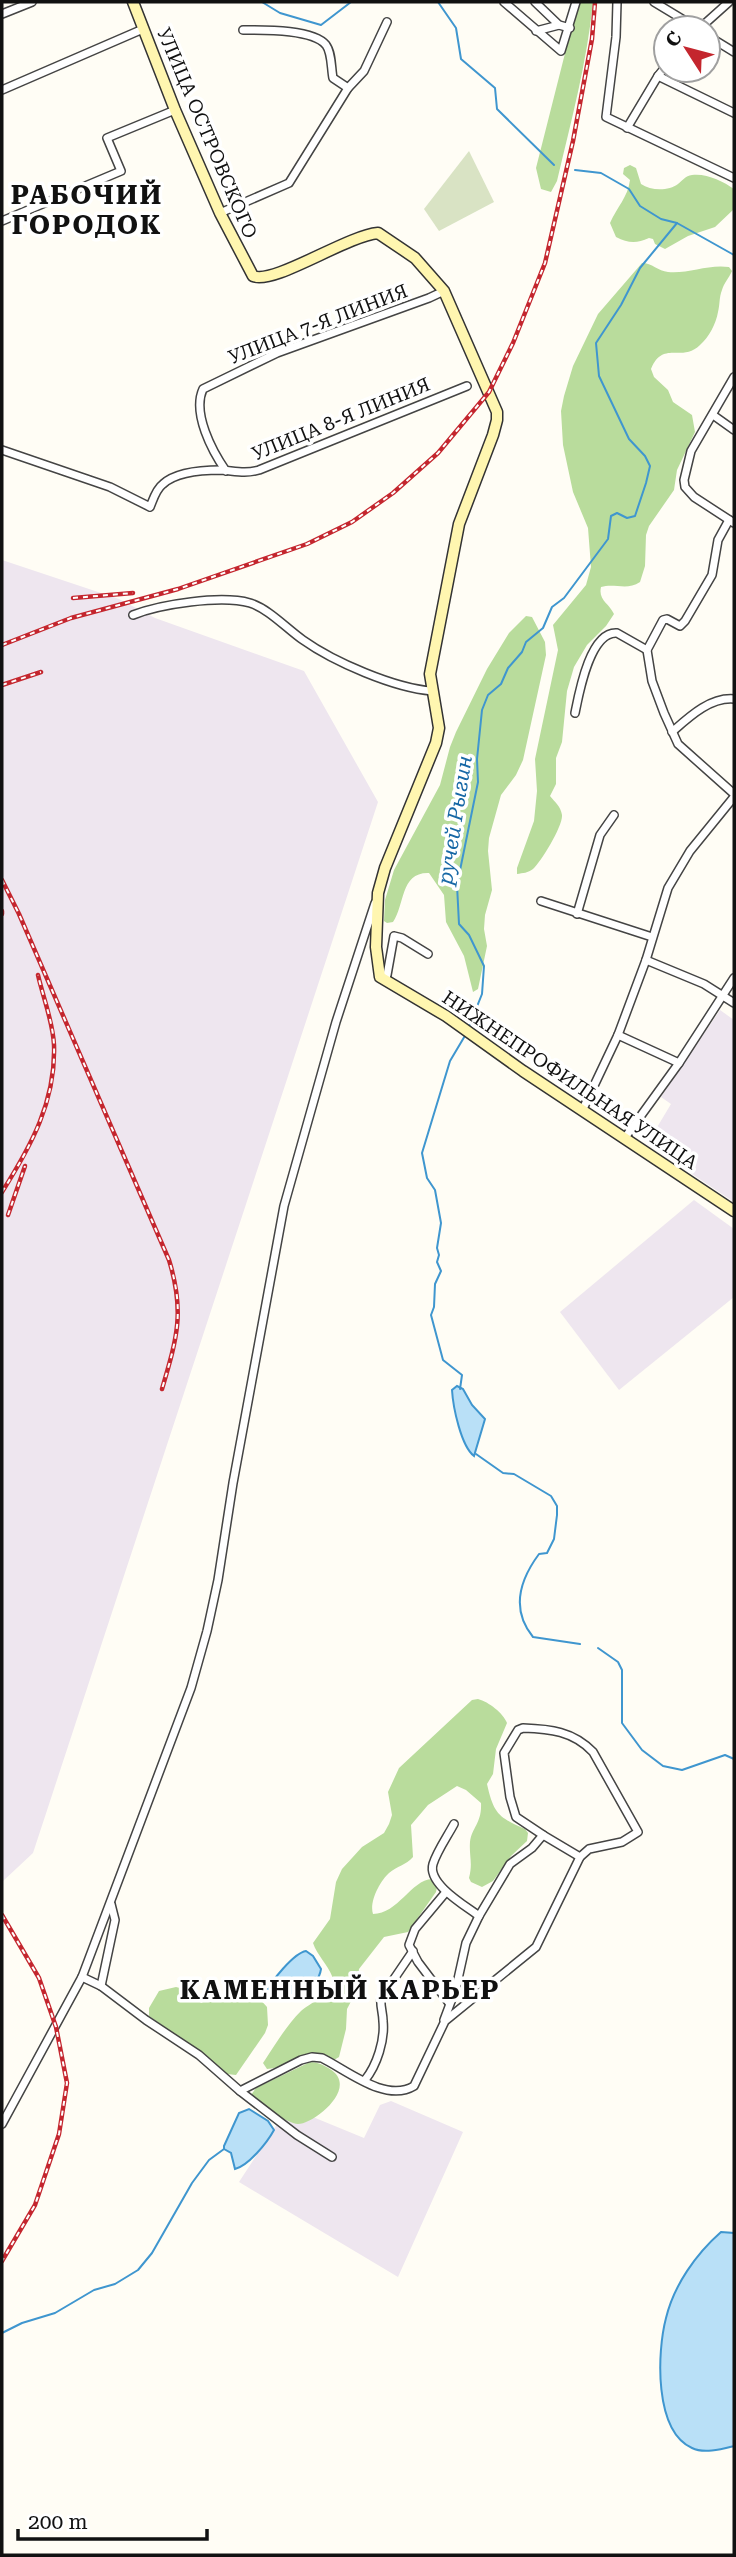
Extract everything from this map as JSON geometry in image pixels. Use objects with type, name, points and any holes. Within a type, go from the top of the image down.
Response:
[{"type":"street","points":[[2,14],[32,2]]},
{"type":"street","name":"УЛИЦА ОСТРОВСКОГО","points":[[133,2],[175,110],[220,213],[253,276],[271,277],[328,249],[378,233],[415,258],[444,291]]},
{"type":"street","points":[[504,2],[561,51],[576,2]]},
{"type":"street","points":[[535,2],[559,25],[570,28]]},
{"type":"street","points":[[617,2],[616,37],[605,113],[609,120],[734,178]]},
{"type":"street","points":[[654,2],[674,14]]},
{"type":"street","points":[[715,14],[729,2]]},
{"type":"street","points":[[220,213],[289,183],[348,89],[364,71],[387,22]]},
{"type":"street","points":[[536,31],[559,25]]},
{"type":"street","points":[[2,89],[144,29]]},
{"type":"street","points":[[243,30],[287,31],[322,41],[330,52],[333,78],[348,89]]},
{"type":"street","points":[[626,128],[653,84]]},
{"type":"street","points":[[674,84],[734,113]]},
{"type":"street","points":[[2,221],[121,172],[107,138],[175,110]]},
{"type":"street","points":[[2,2124],[82,1977],[161,1771],[202,1649],[218,1580],[284,1206],[336,1022],[385,869],[436,743],[439,717],[430,674],[459,524],[497,419],[495,405],[444,291]]},
{"type":"street","name":"УЛИЦА 7-Я ЛИНИЯ","points":[[226,471],[216,456],[200,409],[203,389],[277,354],[429,299],[444,291]]},
{"type":"street","points":[[582,1111],[618,1035],[646,960],[668,888],[679,866],[734,796],[685,751],[673,732],[655,692],[647,650],[665,618],[680,626],[685,621],[712,575],[718,540],[732,521],[699,501],[685,487],[685,468],[691,451],[734,377]]},
{"type":"street","name":"УЛИЦА 8-Я ЛИНИЯ","points":[[2,450],[110,487],[150,508],[160,486],[167,481],[193,472],[248,473],[259,470],[467,386]]},
{"type":"street","points":[[713,415],[734,430]]},
{"type":"street","points":[[133,615],[169,604],[219,600],[251,604],[268,613],[305,642],[340,661],[416,690],[432,691]]},
{"type":"street","points":[[575,713],[581,685],[594,649],[603,637],[612,632],[617,633],[647,650]]},
{"type":"street","points":[[673,732],[706,706],[727,698],[734,699]]},
{"type":"street","points":[[577,914],[600,835],[614,815]]},
{"type":"street","points":[[379,893],[378,973],[384,980],[394,936],[428,954]]},
{"type":"street","points":[[541,901],[652,937]]},
{"type":"street","points":[[646,960],[704,984],[734,1003]]},
{"type":"street","points":[[624,1139],[679,1063],[734,978]]},
{"type":"street","name":"НИЖНЕПРОФИЛЬНАЯ УЛИЦА","points":[[384,980],[434,1008],[734,1212]]},
{"type":"street","points":[[618,1035],[679,1063]]},
{"type":"street","points":[[443,2024],[454,2012],[536,1947],[580,1857],[589,1849],[622,1842],[638,1832],[593,1752],[587,1746],[559,1731],[523,1728],[504,1753],[510,1797],[516,1817],[580,1857]]},
{"type":"street","points":[[454,1824],[432,1869],[433,1874],[446,1892],[480,1916]]},
{"type":"street","points":[[240,2091],[312,2057],[322,2058],[384,2090],[397,2092],[414,2086],[443,2024],[456,1988],[466,1943],[510,1864],[532,1848],[542,1835]]},
{"type":"street","points":[[446,1892],[410,1938],[409,1945],[418,1962],[449,2003]]},
{"type":"street","points":[[101,1986],[115,1920],[111,1903]]},
{"type":"street","points":[[365,2080],[371,2073],[382,2038],[380,1998],[413,1951]]},
{"type":"street","points":[[82,1977],[101,1986],[146,2020],[199,2054],[240,2091],[332,2158]]},
{"type":"shaded area","points":[[2,560],[119,599],[155,618],[304,671],[378,802],[33,1853],[2,1882]]},
{"type":"shaded area","points":[[720,1010],[734,1020],[734,1202],[647,1144],[671,1104],[661,1097]]},
{"type":"shaded area","points":[[694,1200],[734,1229],[734,1297],[619,1390],[560,1312]]},
{"type":"shaded area","points":[[391,2101],[463,2132],[398,2277],[239,2182],[283,2115],[308,2115],[364,2138],[380,2105]]},
{"type":"green space","points":[[578,2],[593,2],[583,69],[557,181],[551,192],[541,189],[536,168]]},
{"type":"green space","points":[[469,151],[494,202],[439,231],[424,209]]},
{"type":"green space","points":[[630,165],[636,168],[641,184],[655,189],[674,186],[692,175],[709,176],[734,189],[734,209],[715,227],[688,236],[665,249],[649,238],[636,242],[620,239],[616,237],[610,223],[627,192],[630,180],[623,174],[624,168]]},
{"type":"green space","points":[[642,263],[668,272],[721,266],[729,267],[732,271],[720,295],[716,321],[706,338],[693,350],[661,356],[651,369],[654,377],[668,390],[673,402],[692,415],[695,432],[677,470],[674,490],[649,526],[645,566],[640,582],[630,586],[601,587],[602,598],[614,614],[587,645],[574,667],[567,691],[562,742],[556,758],[556,784],[550,796],[562,815],[559,827],[537,865],[529,871],[517,874],[534,821],[537,791],[535,759],[558,650],[553,625],[586,585],[591,567],[588,528],[573,492],[563,445],[561,411],[564,396],[573,366],[598,314]]},
{"type":"green space","points":[[526,616],[532,617],[545,642],[546,655],[523,760],[501,795],[489,838],[492,890],[485,915],[487,946],[478,989],[473,992],[464,956],[446,922],[444,895],[429,873],[420,874],[408,884],[393,922],[384,921],[385,900],[394,870],[440,785],[456,732],[487,669],[509,633]]},
{"type":"green space","points":[[478,1699],[495,1708],[507,1723],[496,1749],[493,1774],[487,1784],[492,1802],[503,1818],[525,1829],[528,1833],[527,1841],[511,1856],[493,1881],[482,1887],[471,1882],[469,1878],[470,1842],[480,1815],[481,1803],[457,1786],[428,1805],[411,1825],[413,1857],[382,1881],[374,1898],[373,1914],[390,1909],[424,1881],[432,1879],[437,1887],[436,1892],[408,1932],[384,1937],[359,1969],[356,1992],[347,2009],[346,2029],[339,2057],[334,2060],[310,2054],[303,2055],[267,2069],[263,2063],[286,2028],[301,2011],[330,1987],[332,1976],[313,1943],[330,1919],[336,1882],[342,1869],[362,1847],[384,1833],[389,1824],[392,1815],[388,1792],[399,1768],[472,1700]]},
{"type":"green space","points":[[176,1987],[187,1990],[201,2003],[236,1992],[252,1995],[267,2007],[268,2025],[265,2033],[236,2075],[227,2074],[205,2055],[149,2016],[149,2008],[159,1991]]},
{"type":"green space","points":[[310,2062],[330,2069],[338,2077],[340,2086],[331,2104],[314,2118],[298,2124],[287,2121],[251,2095],[256,2088]]},
{"type":"water","points":[[457,1386],[463,1389],[472,1405],[485,1419],[474,1456],[465,1444],[456,1416],[452,1390]]},
{"type":"water","points":[[306,1951],[313,1956],[321,1969],[319,1977],[300,1993],[269,2001],[266,1993],[283,1968]]},
{"type":"water","points":[[249,2109],[268,2121],[274,2130],[257,2153],[235,2169],[231,2153],[224,2149],[224,2146],[239,2113]]},
{"type":"water","points":[[721,2232],[734,2233],[734,2446],[702,2451],[692,2448],[680,2439],[671,2425],[661,2389],[661,2350],[666,2318],[680,2282],[703,2250]]},
{"type":"waterway","name":"ручей Рыгин","points":[[262,2],[280,13],[321,25],[351,2]]},
{"type":"waterway","name":"ручей Рыгин","points":[[438,2],[456,28],[461,59],[495,88],[497,109],[554,165]]},
{"type":"waterway","name":"ручей Рыгин","points":[[575,170],[601,173],[629,189],[640,206],[661,219],[677,223],[734,255]]},
{"type":"waterway","name":"ручей Рыгин","points":[[468,1029],[482,994],[484,966],[469,935],[459,924],[457,885],[478,782],[477,759],[482,710],[488,695],[501,684],[508,668],[522,652],[526,642],[543,628],[552,607],[564,598],[608,539],[611,516],[617,513],[627,518],[635,516],[650,466],[645,456],[629,439],[599,376],[596,343],[621,305],[640,268],[677,223]]},
{"type":"waterway","name":"ручей Рыгин","points":[[460,1389],[462,1375],[443,1360],[431,1315],[435,1284],[441,1271],[437,1262],[441,1223],[435,1190],[427,1178],[422,1153],[450,1061],[466,1034]]},
{"type":"waterway","name":"ручей Рыгин","points":[[476,1454],[503,1473],[514,1474],[551,1496],[557,1506],[554,1539],[547,1553],[539,1554],[532,1564],[523,1585],[520,1606],[526,1627],[533,1637],[580,1644]]},
{"type":"waterway","name":"ручей Рыгин","points":[[598,1648],[618,1662],[622,1670],[622,1723],[642,1750],[663,1766],[682,1770],[725,1755],[734,1759]]},
{"type":"waterway","points":[[2,2333],[22,2323],[55,2313],[94,2290],[115,2284],[138,2270],[152,2253],[192,2183],[209,2160],[224,2149]]},
{"type":"railway","points":[[2,645],[71,618],[178,589],[307,544],[352,522],[393,493],[438,453],[489,392],[513,343],[545,263],[573,141],[592,39],[595,2]]},
{"type":"railway","points":[[73,598],[133,593]]},
{"type":"railway","points":[[2,685],[41,672]]},
{"type":"railway","points":[[2,880],[169,1260],[178,1310],[172,1355],[162,1389]]},
{"type":"railway","points":[[2,1192],[32,1140],[51,1085],[54,1066],[53,1036],[38,975]]},
{"type":"railway","points":[[8,1215],[25,1166]]},
{"type":"railway","points":[[2,1915],[39,1978],[56,2027],[67,2083],[59,2134],[35,2205],[2,2261]]},
{"type":"district","name":"РАБОЧИЙ ГОРОДОК","points":[[87,210]]},
{"type":"district","name":"КАМЕННЫЙ КАРЬЕР","points":[[340,1990]]}]
